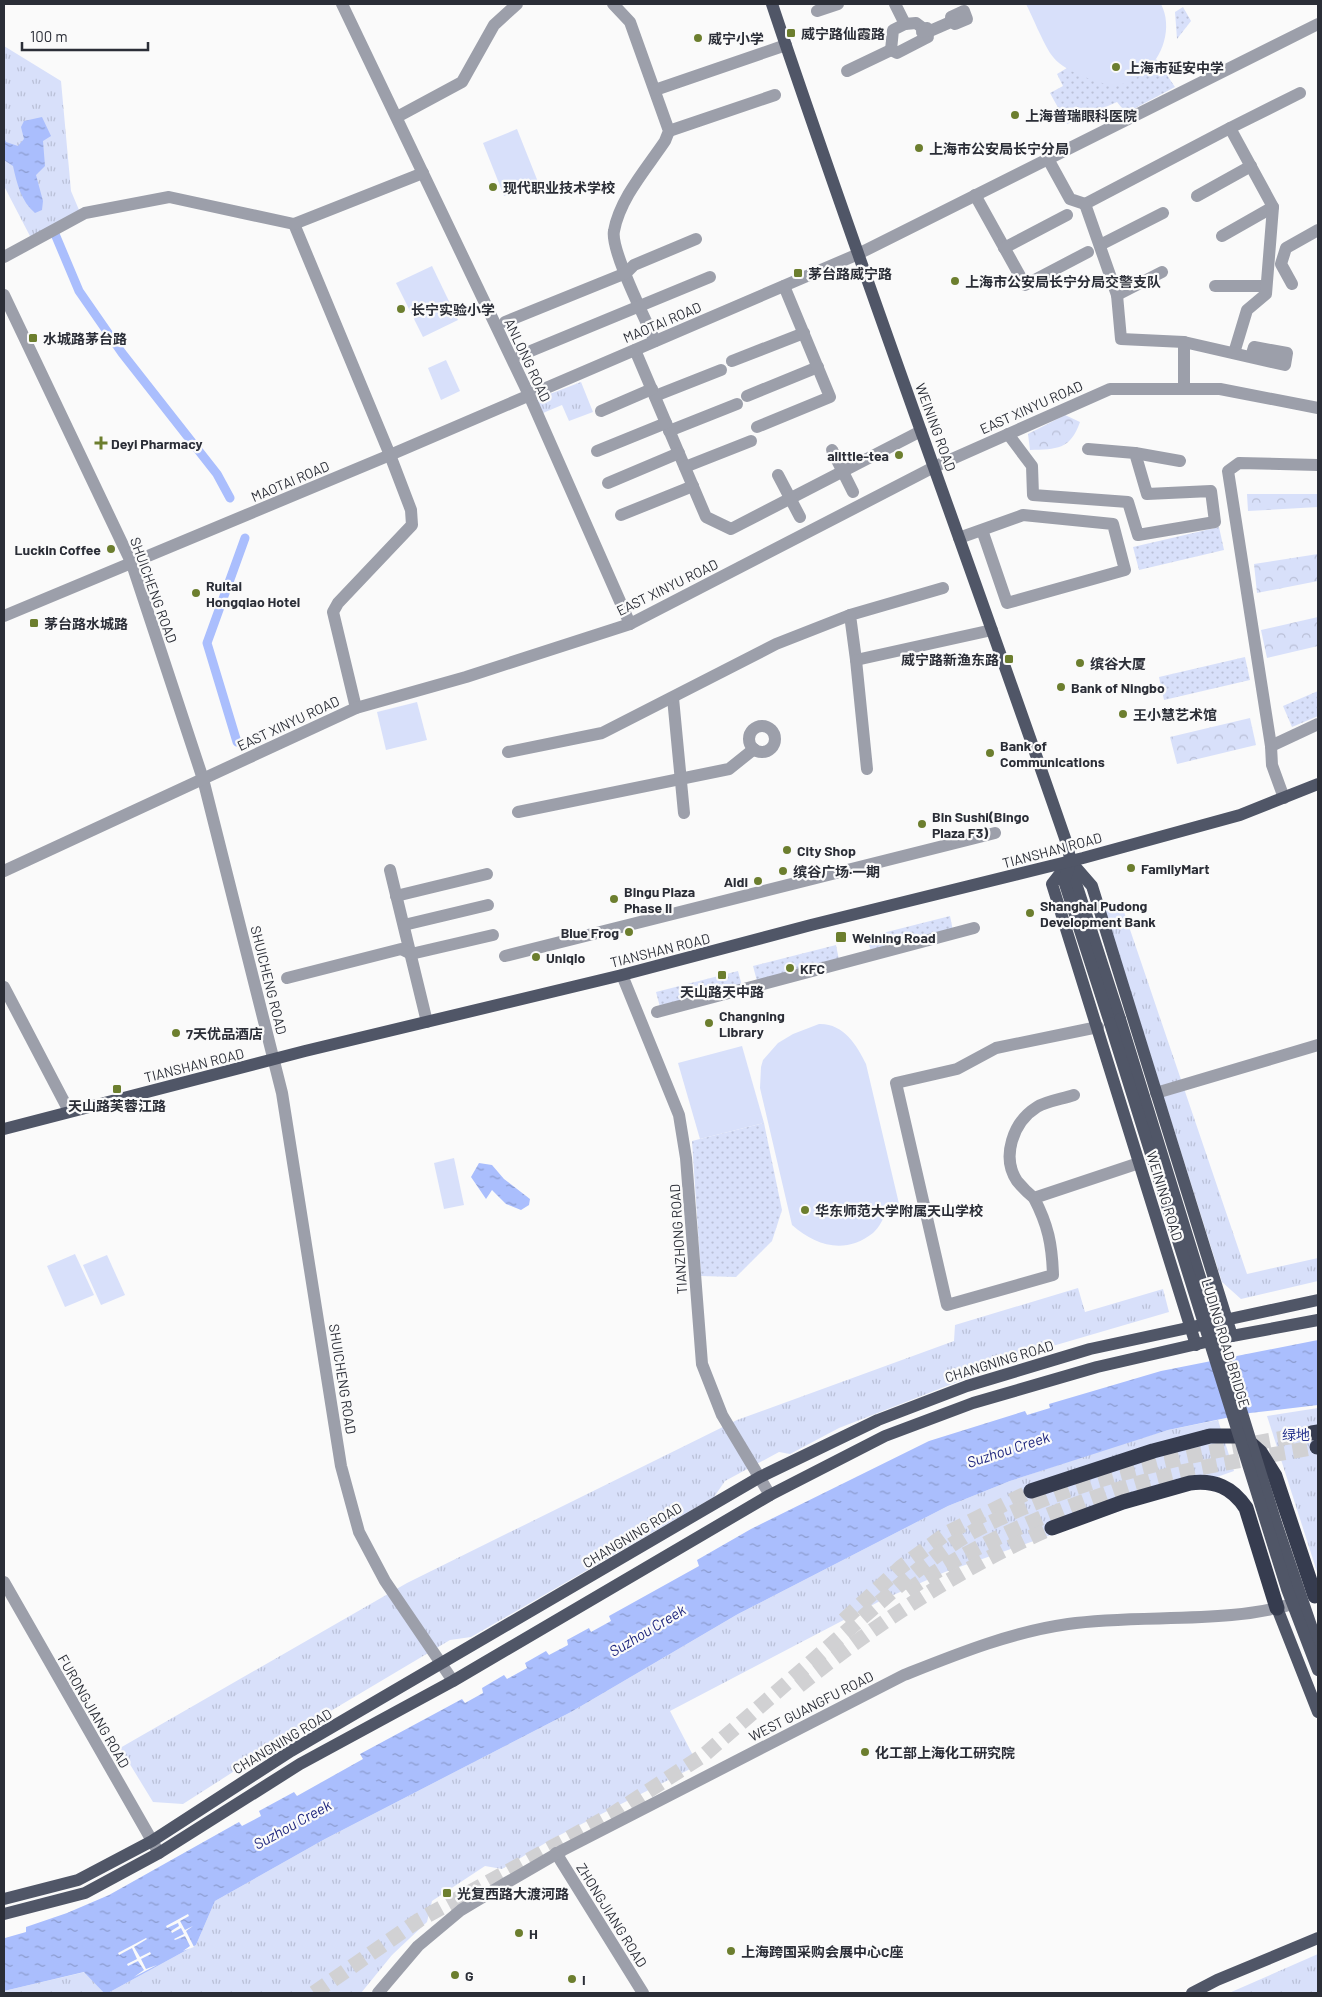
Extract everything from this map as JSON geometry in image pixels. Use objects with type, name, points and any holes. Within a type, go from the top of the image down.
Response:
[{"type":"highway","points":[[1031,1492],[1153,1450],[1210,1436],[1238,1436],[1260,1452],[1274,1476],[1317,1598]]},
{"type":"highway","points":[[1052,1528],[1123,1502],[1190,1483],[1201,1482],[1220,1485],[1236,1494],[1246,1508],[1277,1608]]},
{"type":"main road","name":"WEINING ROAD","points":[[772,4],[856,255],[921,430],[1067,844],[1070,861],[1064,881],[1109,1023],[1139,1163],[1196,1345]]},
{"type":"main road","name":"TIANSHAN ROAD","points":[[4,1129],[69,1111],[622,975],[811,925],[1070,861],[1240,815],[1318,784]]},
{"type":"main road","name":"WEINING ROAD","points":[[1070,861],[1092,886],[1232,1336]]},
{"type":"main road","name":"LUDING ROAD BRIDGE","points":[[1109,1023],[1278,1532],[1318,1646]]},
{"type":"main road","name":"LUDING ROAD BRIDGE","points":[[1109,1023],[1281,1571],[1318,1670]]},
{"type":"main road","name":"CHANGNING ROAD","points":[[4,1899],[78,1880],[152,1841],[291,1751],[442,1665],[760,1477],[878,1420],[967,1386],[1090,1349],[1227,1318],[1318,1300]]},
{"type":"main road","name":"CHANGNING ROAD","points":[[4,1914],[84,1893],[159,1853],[300,1764],[453,1681],[770,1495],[885,1436],[973,1403],[1097,1367],[1232,1336],[1318,1320]]},
{"type":"main road","points":[[1277,1608],[1318,1712]]},
{"type":"main road","points":[[1192,1993],[1217,1980],[1318,1938]]},
{"type":"street","name":"ANLONG ROAD","points":[[342,4],[529,396],[630,624]]},
{"type":"street","points":[[396,117],[462,82],[494,25],[518,4]]},
{"type":"street","points":[[613,4],[630,22],[669,130],[665,141],[621,209],[613,232],[616,249],[655,342]]},
{"type":"street","points":[[816,11],[837,4]]},
{"type":"street","points":[[896,4],[905,24]]},
{"type":"street","points":[[847,71],[955,18],[955,8],[965,4]]},
{"type":"street","points":[[895,48],[893,30],[905,24],[916,23],[927,33]]},
{"type":"street","name":"MAOTAI ROAD","points":[[4,616],[390,455],[856,255],[1318,24]]},
{"type":"street","points":[[655,90],[786,44]]},
{"type":"street","points":[[1048,159],[1070,199],[1085,204],[1300,93]]},
{"type":"street","points":[[669,130],[775,95]]},
{"type":"street","points":[[1230,128],[1273,207],[1266,294],[1247,310],[1234,354]]},
{"type":"street","points":[[1197,196],[1251,166]]},
{"type":"street","points":[[4,257],[85,213],[169,197],[294,224],[423,173]]},
{"type":"street","points":[[975,195],[1025,286],[1088,252]]},
{"type":"street","points":[[1085,204],[1117,295],[1121,339],[1184,342],[1251,357]]},
{"type":"street","points":[[1222,236],[1273,207]]},
{"type":"street","points":[[1100,245],[1163,213]]},
{"type":"street","points":[[1004,248],[1067,215]]},
{"type":"street","points":[[294,224],[411,510],[412,525],[338,603],[333,612],[356,708]]},
{"type":"street","points":[[1292,284],[1281,264],[1286,248],[1318,230]]},
{"type":"street","points":[[505,322],[626,273],[634,265],[696,239]]},
{"type":"street","points":[[1117,295],[1162,272]]},
{"type":"street","points":[[521,355],[710,277]]},
{"type":"street","points":[[757,427],[830,397],[784,286]]},
{"type":"street","points":[[1215,286],[1266,286]]},
{"type":"street","name":"SHUICHENG ROAD","points":[[4,295],[132,564],[202,779],[282,1093],[341,1466],[360,1532],[385,1582],[453,1681]]},
{"type":"street","points":[[732,361],[804,333]]},
{"type":"street","points":[[1184,342],[1184,389]]},
{"type":"street","points":[[635,350],[706,517],[731,529],[921,430]]},
{"type":"street","points":[[597,451],[742,400],[818,367]]},
{"type":"street","points":[[600,411],[721,370]]},
{"type":"street","name":"EAST XINYU ROAD","points":[[4,871],[356,708],[473,675],[630,624],[934,467],[1110,389],[1220,390],[1318,408]]},
{"type":"street","points":[[1008,434],[1032,466],[1033,495],[1128,502],[1147,494],[1210,491],[1215,522],[1138,535],[1128,502]]},
{"type":"street","points":[[684,467],[750,441]]},
{"type":"street","points":[[1088,449],[1135,453],[1180,461]]},
{"type":"street","points":[[832,450],[853,492]]},
{"type":"street","points":[[608,483],[679,453]]},
{"type":"street","points":[[1135,453],[1147,494]]},
{"type":"street","points":[[1284,798],[1272,764],[1271,746],[1228,471],[1240,463],[1318,465]]},
{"type":"street","points":[[778,475],[800,517]]},
{"type":"street","points":[[621,515],[693,486]]},
{"type":"street","points":[[959,538],[1023,515],[1113,524],[1125,570],[1007,603],[982,530]]},
{"type":"street","points":[[508,752],[602,733],[776,644],[850,615],[943,588]]},
{"type":"street","points":[[850,615],[867,769]]},
{"type":"street","points":[[856,660],[992,630]]},
{"type":"street","points":[[673,698],[684,813]]},
{"type":"street","points":[[1271,746],[1318,724]]},
{"type":"street","points":[[518,812],[681,777],[729,769],[754,749]]},
{"type":"street","points":[[505,956],[995,833]]},
{"type":"street","points":[[390,870],[427,1022]]},
{"type":"street","points":[[396,896],[488,874]]},
{"type":"street","points":[[404,925],[488,905]]},
{"type":"street","points":[[657,1012],[974,928]]},
{"type":"street","points":[[287,978],[400,949],[411,954],[493,935]]},
{"type":"street","name":"TIANZHONG ROAD","points":[[622,975],[680,1115],[686,1158],[702,1364],[722,1415],[770,1495]]},
{"type":"street","points":[[4,987],[69,1111]]},
{"type":"street","points":[[1074,1095],[1037,1107],[1020,1122],[1011,1142],[1010,1164],[1017,1181],[1034,1198],[1044,1218],[1052,1246],[1053,1275],[947,1305],[896,1083],[957,1069],[996,1048],[1109,1023]]},
{"type":"street","points":[[1156,1093],[1318,1045]]},
{"type":"street","points":[[1034,1198],[1139,1163]]},
{"type":"street","name":"FURONGJIANG ROAD","points":[[4,1582],[159,1853]]},
{"type":"street","name":"WEST GUANGFU ROAD","points":[[378,1993],[418,1946],[461,1910],[556,1853],[904,1675],[962,1652],[1010,1636],[1067,1624],[1226,1614],[1277,1608],[1317,1598]]},
{"type":"street","name":"ZHONGJIANG ROAD","points":[[556,1853],[643,1993]]},
{"type":"green space","points":[[1026,4],[1161,4],[1166,22],[1166,32],[1161,51],[1150,67],[1143,73],[1115,87],[1080,75],[1063,66],[1050,53]]},
{"type":"green space","points":[[1183,7],[1191,21],[1177,39],[1175,12]]},
{"type":"green space","points":[[4,46],[61,81],[71,191],[79,210],[31,238],[4,186]]},
{"type":"green space","points":[[1156,59],[1175,87],[1126,113],[1117,102],[1067,124],[1050,93],[1063,86],[1057,74],[1067,68],[1083,76],[1143,74]]},
{"type":"green space","points":[[517,129],[538,182],[504,196],[483,143]]},
{"type":"green space","points":[[432,266],[458,320],[423,337],[396,283]]},
{"type":"green space","points":[[446,360],[460,391],[441,400],[428,368]]},
{"type":"green space","points":[[581,382],[593,412],[569,421],[562,405],[543,413],[537,399]]},
{"type":"green space","points":[[1065,415],[1080,422],[1072,438],[1067,443],[1055,448],[1030,450],[1028,434]]},
{"type":"green space","points":[[1318,489],[1318,507],[1248,511],[1247,494],[1317,494]]},
{"type":"green space","points":[[1219,527],[1224,550],[1139,570],[1133,547]]},
{"type":"green space","points":[[1318,554],[1318,581],[1257,593],[1254,564]]},
{"type":"green space","points":[[1318,617],[1318,646],[1267,658],[1261,630]]},
{"type":"green space","points":[[1245,657],[1250,680],[1164,700],[1159,677]]},
{"type":"green space","points":[[1318,691],[1318,716],[1292,727],[1283,706]]},
{"type":"green space","points":[[417,702],[427,740],[386,750],[377,712]]},
{"type":"green space","points":[[1250,718],[1256,745],[1177,764],[1170,737]]},
{"type":"green space","points":[[1122,906],[1247,1274],[1318,1258],[1318,1281],[1241,1299],[1222,1282],[1105,911]]},
{"type":"green space","points":[[950,916],[953,931],[871,952],[867,937]]},
{"type":"green space","points":[[836,945],[839,960],[757,981],[753,966]]},
{"type":"green space","points":[[738,971],[742,986],[660,1007],[656,992]]},
{"type":"green space","points":[[819,1024],[835,1027],[848,1036],[866,1064],[900,1208],[888,1210],[873,1233],[862,1240],[841,1246],[821,1243],[792,1225],[760,1088],[763,1060],[778,1043],[793,1034]]},
{"type":"green space","points":[[742,1046],[764,1123],[700,1139],[678,1063]]},
{"type":"green space","points":[[764,1123],[782,1210],[772,1241],[736,1277],[701,1276],[692,1141]]},
{"type":"green space","points":[[454,1158],[464,1205],[444,1209],[434,1163]]},
{"type":"green space","points":[[75,1254],[94,1295],[65,1307],[47,1266]]},
{"type":"green space","points":[[107,1255],[125,1295],[101,1305],[83,1265]]},
{"type":"green space","points":[[1078,1288],[1085,1312],[1163,1289],[1169,1312],[1039,1350],[839,1428],[790,1454],[779,1452],[725,1481],[714,1497],[471,1637],[450,1640],[297,1731],[183,1804],[153,1802],[120,1748],[407,1583],[737,1420],[954,1341],[955,1325]]},
{"type":"green space","name":"绿地","points":[[1318,1408],[1318,1575],[1267,1416]]},
{"type":"green space","points":[[1218,1420],[1234,1471],[945,1572],[880,1601],[670,1711],[698,1765],[552,1839],[502,1869],[485,1866],[432,1901],[427,1922],[392,1955],[361,1993],[108,1993],[196,1945],[215,1901],[325,1839],[571,1712],[738,1614],[948,1506],[1010,1481],[1118,1445],[1168,1430]]},
{"type":"green space","points":[[1318,1954],[1318,1993],[1229,1993]]},
{"type":"green space","points":[[85,1972],[104,1993],[4,1993],[4,1991]]},
{"type":"water","points":[[42,117],[51,136],[43,141],[45,166],[36,175],[43,201],[42,210],[35,213],[23,198],[13,166],[4,160],[4,137],[6,142],[18,146],[24,139],[21,127],[24,121]]},
{"type":"water","points":[[479,1163],[492,1165],[504,1179],[530,1199],[529,1205],[521,1210],[506,1204],[492,1190],[486,1199],[471,1177]]},
{"type":"water","name":"Suzhou Creek","points":[[1318,1340],[1318,1405],[1250,1413],[1168,1430],[1010,1481],[948,1506],[738,1614],[571,1712],[325,1839],[215,1901],[196,1945],[108,1993],[104,1993],[84,1972],[4,1991],[4,1933],[5,1938],[26,1932],[26,1927],[67,1913],[109,1895],[239,1822],[242,1826],[261,1816],[259,1811],[294,1792],[297,1796],[363,1759],[360,1754],[462,1699],[465,1703],[483,1693],[482,1688],[504,1675],[507,1679],[527,1668],[525,1663],[546,1651],[549,1655],[568,1645],[567,1640],[589,1628],[591,1632],[611,1621],[609,1616],[699,1566],[697,1560],[751,1529],[929,1441],[1025,1411],[1027,1415],[1050,1408],[1049,1404],[1161,1371]]},
{"type":"pier","points":[[188,1914],[189,1916],[180,1921],[185,1930],[193,1926],[186,1931],[194,1947],[183,1951],[190,1946],[185,1936],[174,1939],[184,1934],[181,1928],[172,1933],[171,1931],[179,1926],[178,1923],[167,1928],[166,1926]]},
{"type":"pier","points":[[146,1938],[134,1947],[140,1957],[150,1952],[151,1954],[141,1959],[146,1969],[157,1965],[134,1977],[144,1970],[138,1961],[128,1966],[127,1964],[137,1959],[132,1948],[119,1955],[118,1953]]},
{"type":"waterway","points":[[55,234],[79,291],[122,353],[217,474],[230,498]]},
{"type":"waterway","points":[[237,742],[207,643],[245,538]]},
{"type":"tunnel","points":[[314,1993],[419,1920],[611,1815],[704,1755],[909,1577],[941,1552],[974,1531],[1055,1495],[1097,1481],[1182,1458],[1312,1433]]},
{"type":"tunnel","points":[[907,1591],[957,1559],[1009,1532],[1063,1509],[1119,1489],[1168,1475],[1317,1447]]},
{"type":"tunnel","points":[[844,1620],[901,1567],[947,1533],[1031,1491]]},
{"type":"tunnel","points":[[799,1686],[858,1641],[920,1598],[984,1560],[1052,1528]]},
{"type":"place","name":"威宁路仙霞路","points":[[791,33]]},
{"type":"place","name":"威宁小学","points":[[698,38]]},
{"type":"place","name":"上海市延安中学","points":[[1116,67]]},
{"type":"place","name":"上海普瑞眼科医院","points":[[1015,115]]},
{"type":"place","name":"上海市公安局长宁分局","points":[[919,148]]},
{"type":"place","name":"现代职业技术学校","points":[[493,187]]},
{"type":"place","name":"茅台路威宁路","points":[[798,273]]},
{"type":"place","name":"上海市公安局长宁分局交警支队","points":[[955,281]]},
{"type":"place","name":"长宁实验小学","points":[[401,309]]},
{"type":"place","name":"水城路茅台路","points":[[33,338]]},
{"type":"place","name":"Deyi Pharmacy","points":[[101,443]]},
{"type":"place","name":"alittle-tea","points":[[899,455]]},
{"type":"place","name":"Luckin Coffee","points":[[111,549]]},
{"type":"place","name":"Ruitai Hongqiao Hotel","points":[[196,593]]},
{"type":"place","name":"茅台路水城路","points":[[34,623]]},
{"type":"place","name":"威宁路新渔东路","points":[[1009,659]]},
{"type":"place","name":"缤谷大厦","points":[[1080,663]]},
{"type":"place","name":"Bank of Ningbo","points":[[1061,687]]},
{"type":"place","name":"王小慧艺术馆","points":[[1123,714]]},
{"type":"place","name":"Bank of Communications","points":[[990,753]]},
{"type":"place","name":"Bin Sushi(Bingo Plaza F3)","points":[[922,824]]},
{"type":"place","name":"City Shop","points":[[787,850]]},
{"type":"place","name":"FamilyMart","points":[[1131,868]]},
{"type":"place","name":"缤谷广场·一期","points":[[783,871]]},
{"type":"place","name":"Aldi","points":[[758,881]]},
{"type":"place","name":"Bingu Plaza Phase II","points":[[614,899]]},
{"type":"place","name":"Shanghai Pudong Development Bank","points":[[1030,913]]},
{"type":"place","name":"Blue Frog","points":[[629,932]]},
{"type":"place","name":"Weining Road","points":[[841,937]]},
{"type":"place","name":"Uniqlo","points":[[536,957]]},
{"type":"place","name":"KFC","points":[[790,968]]},
{"type":"place","name":"天山路天中路","points":[[722,975]]},
{"type":"place","name":"Changning Library","points":[[709,1023]]},
{"type":"place","name":"7天优品酒店","points":[[176,1033]]},
{"type":"place","name":"天山路芙蓉江路","points":[[117,1089]]},
{"type":"place","name":"华东师范大学附属天山学校","points":[[805,1210]]},
{"type":"place","name":"化工部上海化工研究院","points":[[865,1752]]},
{"type":"place","name":"光复西路大渡河路","points":[[447,1893]]},
{"type":"place","name":"H","points":[[519,1933]]},
{"type":"place","name":"上海跨国采购会展中心C座","points":[[731,1951]]},
{"type":"place","name":"G","points":[[455,1975]]},
{"type":"place","name":"I","points":[[572,1979]]}]
